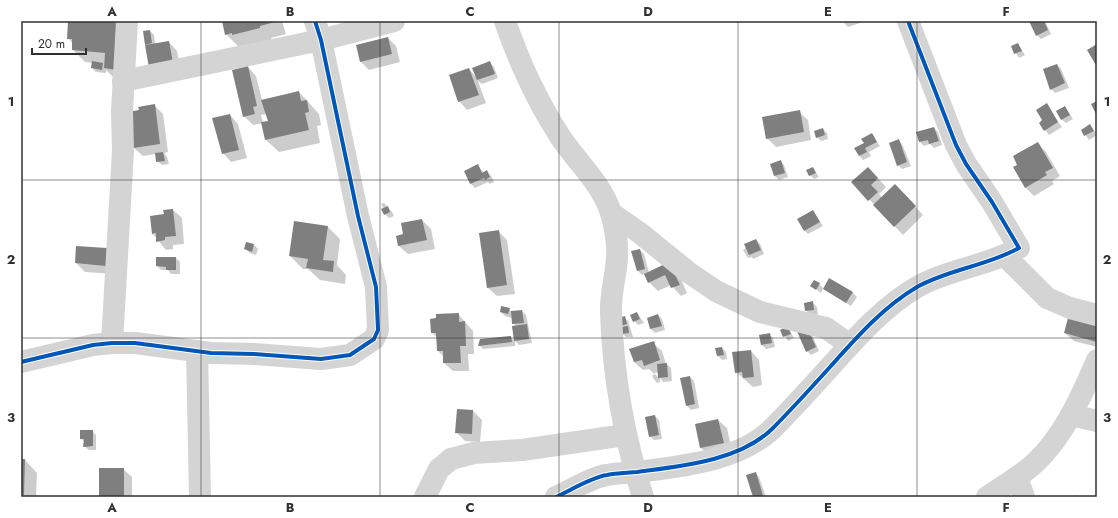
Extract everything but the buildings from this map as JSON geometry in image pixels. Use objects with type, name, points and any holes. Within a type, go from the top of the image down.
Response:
[{"type":"street","points":[[112,343],[123,151],[127,21]]},
{"type":"street","points":[[124,81],[318,30],[394,21]]},
{"type":"street","points":[[505,21],[516,53],[542,106],[562,139],[585,168],[611,213],[618,257],[611,307],[611,328],[625,435],[643,497]]},
{"type":"street","points":[[556,497],[605,475],[636,472],[727,455],[748,448],[763,438],[772,429],[874,320],[917,287],[947,273],[1005,256],[1019,248],[992,202],[966,164],[956,145],[908,21]]},
{"type":"street","points":[[21,362],[93,345],[112,343],[135,343],[197,350],[321,359],[350,355],[374,339],[378,330],[376,287],[358,216],[318,30]]},
{"type":"street","points":[[611,213],[640,233],[688,272],[716,291],[760,312],[826,328],[850,345]]},
{"type":"street","points":[[1005,256],[1047,298],[1070,308],[1097,315]]},
{"type":"street","points":[[197,350],[200,497]]},
{"type":"street","points":[[987,497],[1035,463],[1052,444],[1071,415],[1097,360]]},
{"type":"street","points":[[1071,415],[1097,421]]},
{"type":"street","points":[[425,497],[439,469],[452,459],[474,453],[522,450],[625,435]]},
{"type":"street","points":[[1017,477],[1024,497]]},
{"type":"cycle path","points":[[21,362],[93,345],[112,343],[135,343],[211,353],[254,354],[321,359],[350,355],[374,339],[378,330],[376,287],[358,216],[321,40],[315,21]]},
{"type":"cycle path","points":[[556,497],[601,476],[654,470],[709,460],[727,455],[759,440],[772,429],[881,313],[905,295],[929,281],[994,259],[1019,248],[992,202],[966,164],[956,145],[908,21]]}]
